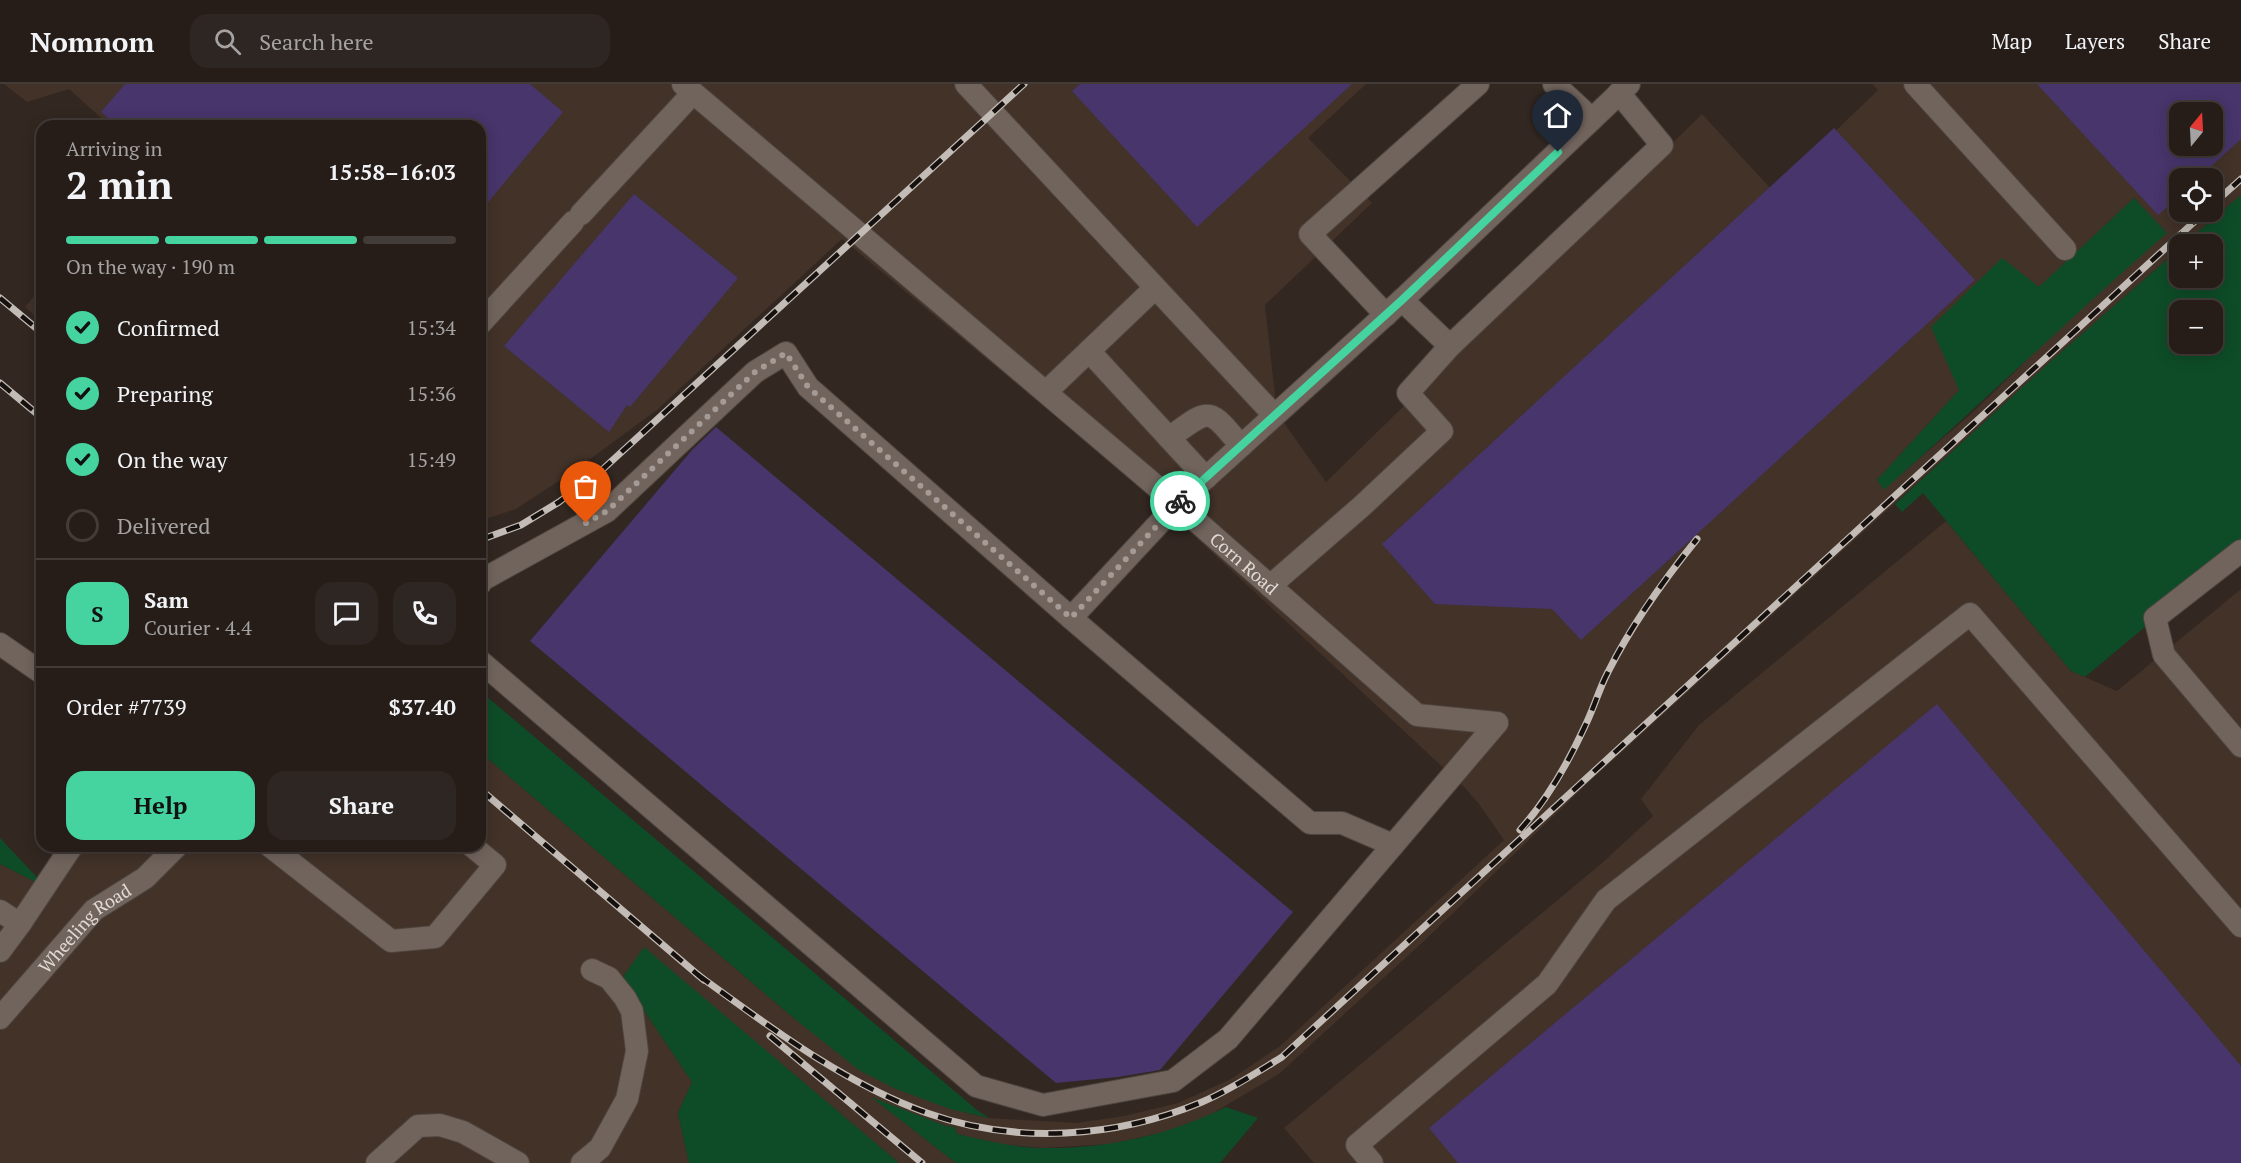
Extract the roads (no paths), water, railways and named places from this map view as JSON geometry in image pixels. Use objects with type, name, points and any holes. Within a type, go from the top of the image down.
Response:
[{"type":"street","points":[[966,84],[1274,415]]},
{"type":"street","points":[[1450,346],[1394,307],[1310,234],[1478,84]]},
{"type":"street","points":[[1554,84],[1592,119]]},
{"type":"street","points":[[1915,84],[2065,249]]},
{"type":"street","points":[[486,317],[577,218],[688,88]]},
{"type":"street","name":"Corn Road","points":[[688,88],[1178,504],[1417,715],[1497,723],[1393,845]]},
{"type":"street","points":[[1071,618],[1206,477],[1394,307],[1624,88],[1662,145],[1450,346],[1408,393],[1442,431],[1362,506],[1270,586]]},
{"type":"street","points":[[1046,392],[1155,288]]},
{"type":"street","points":[[1089,351],[1206,477]]},
{"type":"street","points":[[486,578],[607,511],[755,372],[786,353],[808,387],[1071,618],[1310,823],[1342,822],[1393,845],[1228,1039],[1173,1081],[1043,1105],[976,1086],[486,666]]},
{"type":"street","points":[[1169,438],[1197,418],[1212,416],[1219,419],[1240,446]]},
{"type":"street","points":[[2241,551],[2155,618],[2164,656],[2241,746]]},
{"type":"street","points":[[1372,1163],[1357,1145],[1547,984],[1606,900],[1970,614],[2241,926]]},
{"type":"street","points":[[0,644],[36,669]]},
{"type":"street","points":[[0,951],[68,852]]},
{"type":"street","name":"Wheeling Road","points":[[0,1018],[94,910],[145,878],[171,852]]},
{"type":"street","points":[[278,852],[391,941],[435,937],[495,866],[479,852]]},
{"type":"street","points":[[0,911],[20,924]]},
{"type":"street","points":[[582,1163],[600,1148],[627,1099],[637,1052],[632,1011],[625,998],[609,978],[592,970]]},
{"type":"street","points":[[377,1163],[418,1126],[440,1125],[463,1132],[518,1163]]},
{"type":"railway","points":[[486,538],[521,525],[559,502],[603,469],[1024,84]]},
{"type":"railway","points":[[2223,195],[2241,179]]},
{"type":"railway","points":[[698,975],[780,1034],[837,1070],[896,1101],[961,1123],[995,1130],[1030,1133],[1101,1130],[1169,1114],[1223,1092],[1282,1057],[2194,222]]},
{"type":"railway","points":[[0,298],[36,328]]},
{"type":"railway","points":[[0,383],[36,413]]},
{"type":"railway","points":[[1520,830],[1548,794],[1564,767],[1605,678],[1627,637],[1660,587],[1697,539]]},
{"type":"railway","points":[[486,794],[704,980]]},
{"type":"railway","points":[[770,1036],[922,1163]]}]
